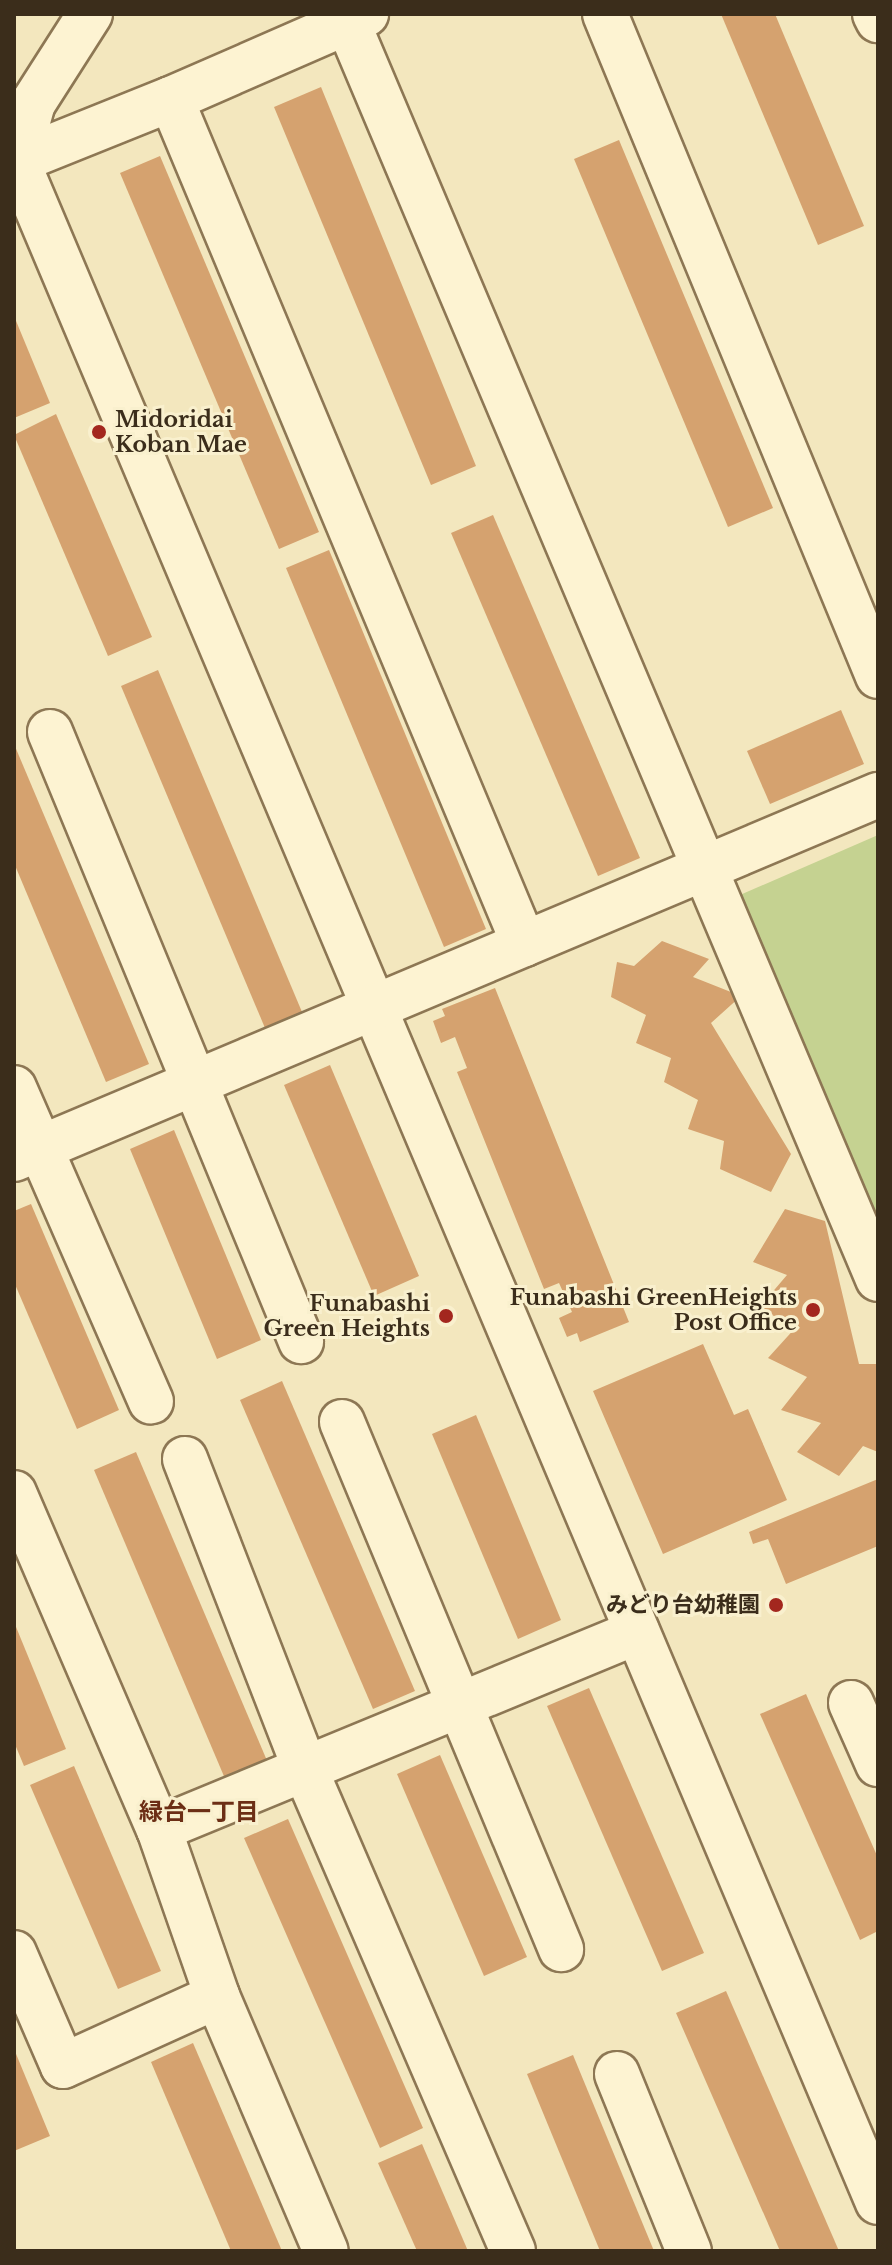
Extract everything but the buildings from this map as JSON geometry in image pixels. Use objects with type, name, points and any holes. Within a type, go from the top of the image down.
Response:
[{"type":"street","points":[[90,14],[33,103],[16,161],[878,2202]]},
{"type":"street","points":[[605,14],[878,676]]},
{"type":"street","points":[[875,14],[878,20]]},
{"type":"street","points":[[16,161],[171,99],[352,17],[704,868],[878,1279]]},
{"type":"street","points":[[171,99],[524,944]]},
{"type":"street","points":[[50,732],[301,1341]]},
{"type":"street","points":[[26,1154],[878,795]]},
{"type":"street","points":[[14,1088],[26,1154],[151,1401]]},
{"type":"street","points":[[342,1422],[561,1949]]},
{"type":"street","points":[[185,1459],[305,1769],[513,2251]]},
{"type":"street","points":[[14,1493],[159,1829],[217,1996],[326,2251]]},
{"type":"street","points":[[159,1829],[637,1632]]},
{"type":"street","points":[[851,1703],[878,1764]]},
{"type":"street","points":[[14,1953],[63,2066],[217,1996]]},
{"type":"street","points":[[617,2074],[689,2251]]},
{"type":"green space","points":[[878,835],[878,1236],[733,898]]},
{"type":"place","name":"Midoridai Koban Mae","points":[[99,432]]},
{"type":"place","name":"Funabashi GreenHeights Post Office","points":[[813,1310]]},
{"type":"place","name":"Funabashi Green Heights","points":[[446,1316]]},
{"type":"place","name":"みどり台幼稚園","points":[[776,1605]]},
{"type":"district","name":"緑台一丁目","points":[[199,1812]]}]
